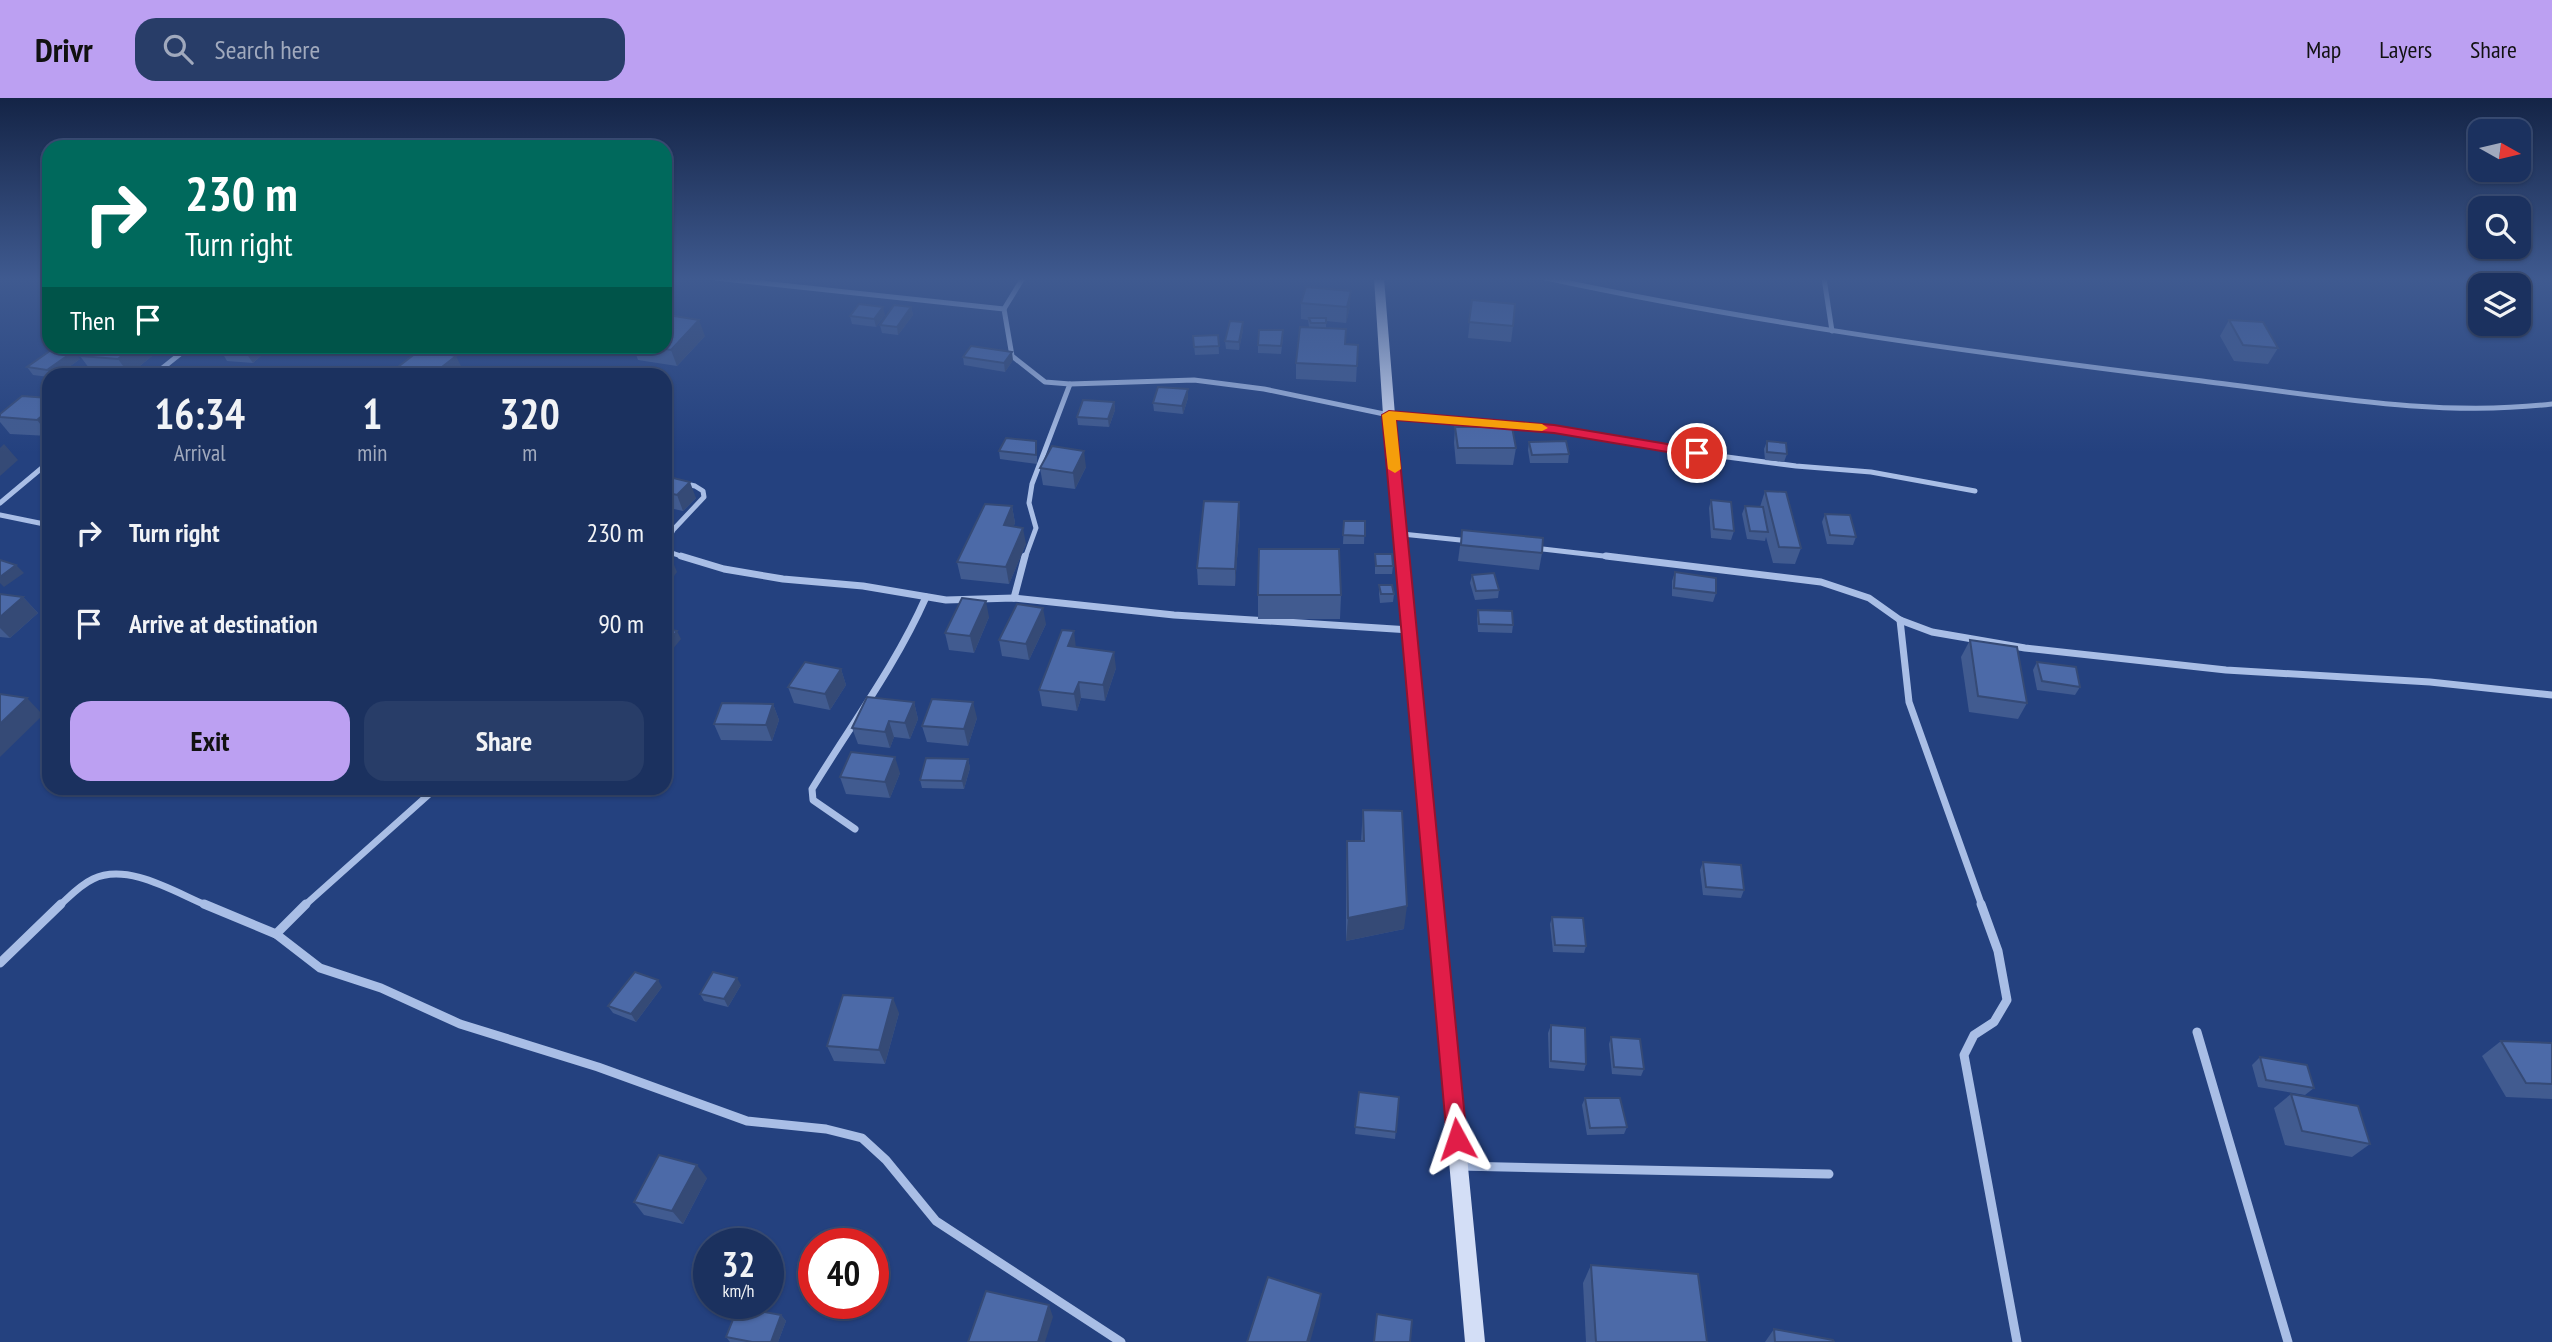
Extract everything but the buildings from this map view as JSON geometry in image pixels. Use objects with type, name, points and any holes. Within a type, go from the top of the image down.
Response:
[{"type":"street","points":[[1009,336],[1012,356],[1045,382],[1070,384],[1194,380],[1264,389],[1389,415],[1554,429],[1796,467],[1871,472],[1975,491]]},
{"type":"street","points":[[1383,336],[1475,1342]]},
{"type":"street","points":[[1870,336],[2385,404],[2509,409],[2552,404]]},
{"type":"street","points":[[162,368],[180,354]]},
{"type":"street","points":[[1014,598],[1020,570],[1036,528],[1029,503],[1032,484],[1070,384]]},
{"type":"street","points":[[0,503],[42,468]]},
{"type":"street","points":[[672,481],[695,486],[704,496],[672,532]]},
{"type":"street","points":[[0,515],[42,524]]},
{"type":"street","points":[[1402,534],[1485,542]]},
{"type":"street","points":[[1526,547],[1821,582],[1869,598],[1900,620],[1932,632],[2025,648],[2167,665],[2430,682],[2552,695]]},
{"type":"street","points":[[672,553],[724,569],[946,600],[1014,598],[1174,615],[1410,630]]},
{"type":"street","points":[[855,829],[813,800],[812,789],[858,713],[891,666],[926,597]]},
{"type":"street","points":[[1900,620],[1909,702],[1998,951],[2007,1000],[1994,1022],[1974,1035],[1964,1055],[2017,1342]]},
{"type":"street","points":[[276,934],[336,875],[428,795]]},
{"type":"street","points":[[0,963],[80,886],[96,877],[116,873],[154,882],[276,934],[320,968],[381,988],[460,1024],[598,1068],[747,1121],[827,1129],[862,1138],[886,1160],[936,1221],[1121,1342]]},
{"type":"street","points":[[2197,1032],[2288,1342]]},
{"type":"street","points":[[1459,1166],[1829,1174]]},
{"type":"slow traffic","points":[[1395,469],[1389,415],[1542,428]]},
{"type":"route","points":[[1457,1139],[1389,415],[1554,429],[1697,453]]}]
